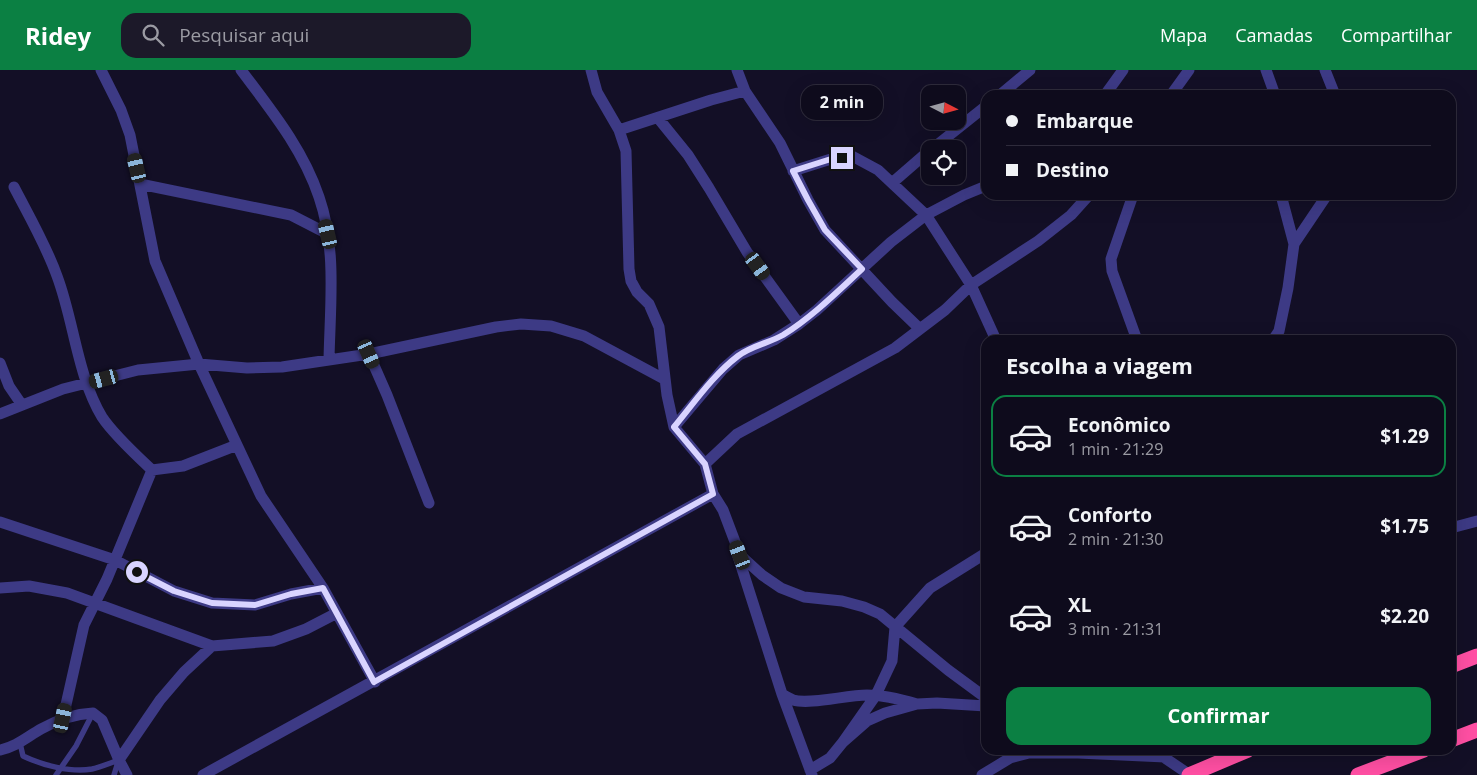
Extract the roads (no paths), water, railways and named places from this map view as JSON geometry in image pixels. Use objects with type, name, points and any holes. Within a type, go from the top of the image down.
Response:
[{"type":"highway","points":[[1456,664],[1477,656]]},
{"type":"highway","points":[[1456,738],[1477,730]]},
{"type":"highway","points":[[1190,775],[1236,755]]},
{"type":"highway","points":[[1358,775],[1411,755]]},
{"type":"street","points":[[101,70],[121,110],[130,135],[155,261],[199,364],[261,496],[323,588],[374,682]]},
{"type":"street","points":[[241,70],[292,140],[307,167],[319,197],[328,234],[331,265],[329,360]]},
{"type":"street","points":[[591,70],[597,92],[619,130],[626,151],[631,281],[649,304],[659,327],[662,342],[664,379],[674,427],[705,464],[713,494],[723,510],[740,555],[762,576],[781,588],[804,598],[842,602],[864,607],[880,614],[948,670],[981,694]]},
{"type":"street","points":[[737,70],[745,92],[780,143],[825,230],[892,302],[920,329]]},
{"type":"street","points":[[1006,90],[1030,70]]},
{"type":"street","points":[[1109,90],[1123,70]]},
{"type":"street","points":[[1175,90],[1189,70]]},
{"type":"street","points":[[1266,70],[1273,90]]},
{"type":"street","points":[[1325,70],[1333,90]]},
{"type":"street","points":[[619,130],[712,100],[745,92]]},
{"type":"street","points":[[943,140],[981,110]]},
{"type":"street","points":[[658,118],[688,155],[747,252],[799,324]]},
{"type":"street","points":[[793,171],[831,159],[852,156],[878,170],[926,215],[971,285],[994,335]]},
{"type":"street","points":[[892,183],[921,158]]},
{"type":"street","points":[[140,184],[291,215],[328,234]]},
{"type":"street","points":[[14,187],[42,240],[57,276],[87,383],[103,417],[131,451],[152,470],[183,466],[237,445]]},
{"type":"street","points":[[674,427],[723,369],[739,355],[774,340],[799,324],[891,242],[926,215],[964,194],[981,188]]},
{"type":"street","points":[[705,464],[737,434],[894,348],[945,310],[971,285],[1038,241],[1071,214],[1084,200]]},
{"type":"street","points":[[1131,200],[1114,248],[1112,271],[1135,335]]},
{"type":"street","points":[[1276,335],[1279,331],[1288,288],[1294,244],[1282,200]]},
{"type":"street","points":[[1294,244],[1324,200]]},
{"type":"street","points":[[0,414],[63,389],[138,370],[199,364],[247,368],[282,368],[369,354],[496,327],[534,324],[551,326],[584,336],[664,379]]},
{"type":"street","points":[[369,354],[388,395],[429,503]]},
{"type":"street","points":[[0,362],[9,386],[22,405]]},
{"type":"street","points":[[63,718],[84,625],[115,560],[152,470]]},
{"type":"street","points":[[203,775],[713,494]]},
{"type":"street","points":[[723,510],[782,694],[811,773],[830,758],[876,695],[892,662],[895,627],[930,588],[981,556]]},
{"type":"street","points":[[1456,527],[1477,521]]},
{"type":"street","points":[[0,522],[115,560],[174,591],[212,603],[255,605],[291,594],[323,588]]},
{"type":"street","points":[[0,588],[28,586],[67,593],[212,646],[273,641],[306,629],[337,613]]},
{"type":"street","points":[[119,760],[160,700],[184,672],[212,646]]},
{"type":"street","points":[[782,694],[793,700],[804,701],[876,695],[917,704]]},
{"type":"street","points":[[843,742],[867,721],[917,704],[937,703],[981,706]]},
{"type":"street","points":[[0,750],[20,743],[63,718],[93,713],[102,720],[127,775]]},
{"type":"street","points":[[982,775],[1010,758],[1021,755]]},
{"type":"street","points":[[1168,755],[1190,775]]},
{"type":"lane","points":[[56,775],[76,746],[93,713]]},
{"type":"lane","points":[[20,743],[23,756],[40,764],[60,768],[91,769],[119,760]]},
{"type":"lane","points":[[114,775],[119,760]]}]
